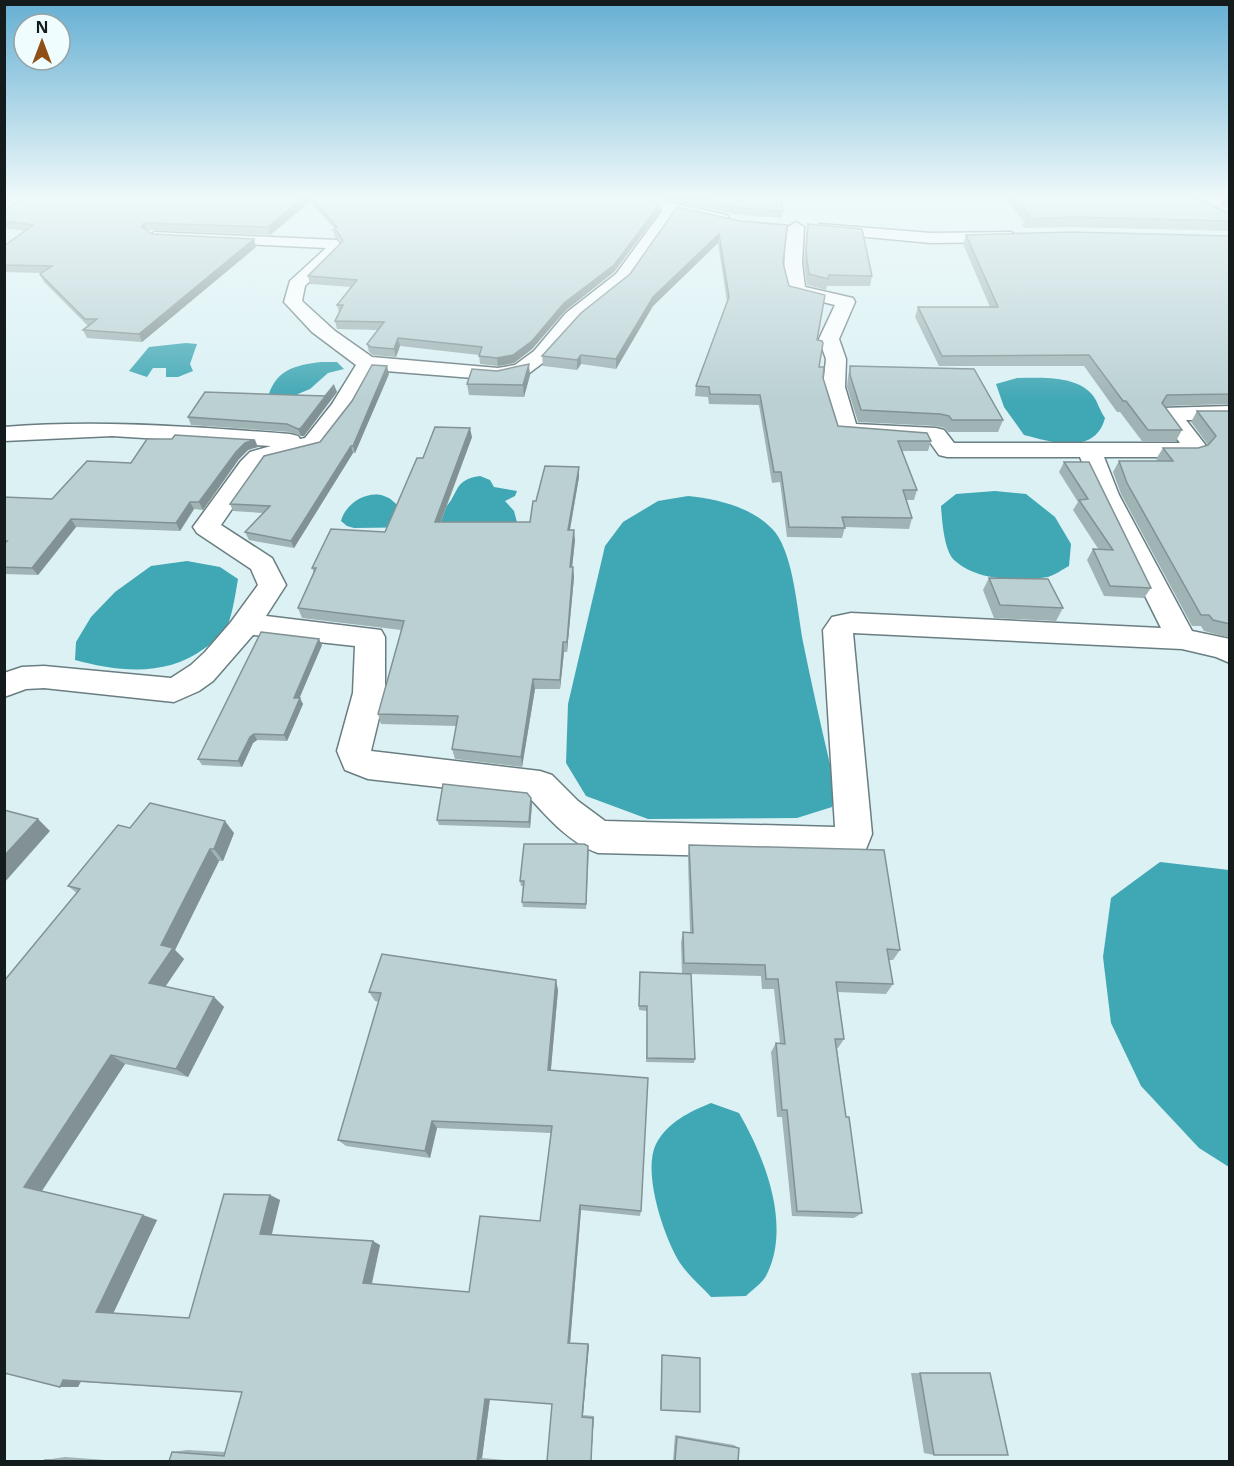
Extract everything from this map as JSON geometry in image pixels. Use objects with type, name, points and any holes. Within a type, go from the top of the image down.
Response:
[{"type":"main road","points":[[318,264],[296,285],[293,302],[326,335],[367,363],[498,374],[521,370],[541,355],[573,317],[622,278],[632,264]]},
{"type":"main road","points":[[793,264],[796,290],[846,302],[829,339],[836,359],[834,387],[846,430],[936,435],[947,450],[1195,449],[1169,413],[1230,413]]},
{"type":"main road","points":[[4,686],[22,678],[44,676],[174,690],[188,685],[205,671],[246,624],[272,585],[262,564],[206,527],[249,466],[258,457],[313,443],[341,407],[367,363]]},
{"type":"main road","points":[[4,434],[51,429],[132,429],[313,443]]},
{"type":"main road","points":[[1087,449],[1095,462],[1107,495],[1182,639]]},
{"type":"main road","points":[[246,624],[370,637],[369,693],[354,751],[357,760],[368,765],[540,785],[565,812],[598,837],[850,843],[854,834],[838,630],[842,624],[1182,639],[1225,648],[1230,652]]},
{"type":"water","points":[[197,344],[190,364],[193,371],[178,377],[166,377],[166,368],[153,368],[147,377],[129,371],[149,347]]},
{"type":"water","points":[[337,362],[344,369],[328,373],[310,389],[298,394],[296,401],[267,401],[275,382],[287,371],[294,367]]},
{"type":"water","points":[[1017,378],[1059,379],[1087,390],[1094,397],[1105,418],[1100,430],[1092,438],[1071,443],[1047,441],[1024,435],[1004,407],[996,384]]},
{"type":"water","points":[[480,476],[490,480],[494,487],[517,491],[515,496],[505,501],[514,511],[518,526],[354,528],[341,521],[352,504],[371,495],[386,497],[400,508],[445,508],[465,480]]},
{"type":"water","points":[[995,491],[1026,494],[1055,517],[1071,544],[1069,566],[1048,577],[1012,579],[986,576],[963,567],[954,560],[946,542],[941,506],[956,494]]},
{"type":"water","points":[[688,496],[723,502],[747,511],[775,532],[787,555],[803,642],[836,789],[832,807],[797,818],[648,819],[586,796],[566,763],[568,704],[605,546],[623,522],[658,501]]},
{"type":"water","points":[[187,561],[220,567],[238,579],[229,621],[220,638],[190,657],[159,668],[126,669],[75,660],[76,642],[91,617],[115,592],[151,566]]},
{"type":"water","points":[[1160,862],[1229,870],[1229,1167],[1199,1148],[1141,1086],[1111,1023],[1103,957],[1111,898]]},
{"type":"water","points":[[711,1103],[739,1113],[766,1171],[776,1214],[773,1256],[766,1276],[746,1296],[711,1297],[687,1272],[668,1238],[653,1187],[652,1156],[661,1136],[680,1119]]},
{"type":"building","points":[[223,264],[139,334],[83,330],[97,319],[85,319],[40,274],[52,266],[4,265]]},
{"type":"building","points":[[320,264],[614,264],[564,303],[532,341],[513,355],[497,358],[479,356],[482,347],[398,338],[394,349],[371,347],[367,344],[384,322],[335,321],[343,305],[337,305],[357,280],[308,276]]},
{"type":"building","points":[[637,264],[687,264],[653,297],[616,359],[581,355],[577,360],[542,356],[581,313],[630,274]]},
{"type":"building","points":[[724,264],[783,264],[789,286],[825,295],[817,340],[823,343],[819,367],[824,367],[823,378],[838,426],[927,433],[931,441],[898,441],[917,490],[903,490],[912,518],[842,517],[845,528],[789,527],[781,472],[774,472],[760,395],[710,394],[709,387],[696,386],[729,297]]},
{"type":"building","points":[[808,264],[870,264],[872,276],[829,275],[828,279],[809,274]]},
{"type":"building","points":[[979,264],[1230,264],[1230,394],[1167,395],[1162,403],[1182,430],[1148,430],[1089,355],[942,356],[918,307],[998,307]]},
{"type":"building","points":[[529,364],[523,385],[467,384],[472,369],[497,371]]},
{"type":"building","points":[[372,365],[387,366],[353,446],[291,541],[245,532],[270,506],[230,504],[264,456],[320,442],[352,401]]},
{"type":"building","points":[[850,366],[974,369],[1003,420],[952,420],[949,416],[940,414],[861,410],[850,375]]},
{"type":"building","points":[[334,385],[301,428],[298,429],[287,424],[188,417],[205,392],[325,396]]},
{"type":"building","points":[[1197,411],[1230,411],[1230,624],[1213,620],[1209,615],[1201,615],[1127,483],[1119,461],[1173,461],[1163,448],[1198,448],[1208,445],[1216,436]]},
{"type":"building","points":[[435,427],[470,428],[435,522],[530,522],[533,501],[536,501],[545,466],[579,467],[568,530],[574,530],[570,567],[573,567],[567,642],[563,642],[560,680],[533,679],[521,757],[452,749],[458,716],[378,714],[404,621],[298,608],[316,568],[312,568],[331,529],[385,532],[417,458],[423,458]]},
{"type":"building","points":[[175,435],[255,440],[245,443],[236,452],[199,502],[190,502],[176,523],[71,519],[32,568],[4,567],[4,544],[7,541],[4,541],[4,497],[52,499],[87,461],[131,463],[147,439],[172,439]]},
{"type":"building","points":[[1064,462],[1089,462],[1151,588],[1110,586],[1093,549],[1113,550],[1079,500],[1088,499]]},
{"type":"building","points":[[989,578],[1048,579],[1063,608],[1000,605]]},
{"type":"building","points":[[261,632],[319,639],[294,698],[300,698],[284,735],[254,734],[250,737],[238,761],[198,759]]},
{"type":"building","points":[[443,784],[527,793],[531,798],[529,822],[437,820]]},
{"type":"building","points":[[150,803],[225,821],[214,849],[210,849],[161,945],[173,948],[149,983],[214,997],[176,1069],[111,1055],[24,1187],[143,1215],[96,1312],[189,1318],[224,1194],[270,1195],[260,1234],[373,1241],[363,1283],[469,1292],[480,1216],[540,1221],[552,1126],[432,1121],[425,1151],[338,1140],[381,993],[369,992],[382,954],[556,980],[548,1070],[648,1078],[641,1211],[580,1205],[568,1343],[588,1344],[582,1417],[593,1418],[591,1461],[547,1461],[552,1404],[485,1399],[477,1461],[169,1461],[172,1452],[224,1456],[242,1392],[63,1380],[60,1387],[4,1373],[4,981],[80,889],[68,886],[118,825],[130,828]]},
{"type":"building","points":[[4,810],[38,819],[4,856]]},
{"type":"building","points":[[524,844],[584,844],[588,846],[586,904],[522,902],[524,881],[520,881]]},
{"type":"building","points":[[689,845],[884,850],[900,950],[887,949],[893,984],[836,982],[844,1039],[835,1039],[846,1117],[849,1117],[862,1213],[797,1211],[787,1110],[782,1110],[776,1043],[785,1044],[778,979],[766,979],[765,965],[684,963],[683,932],[693,933]]},
{"type":"building","points":[[640,972],[691,974],[695,1059],[647,1058],[647,1006],[639,1006]]},
{"type":"building","points":[[662,1355],[700,1358],[700,1412],[661,1410]]},
{"type":"building","points":[[920,1373],[990,1373],[1008,1455],[934,1455]]},
{"type":"building","points":[[677,1437],[739,1448],[738,1461],[675,1461]]}]
